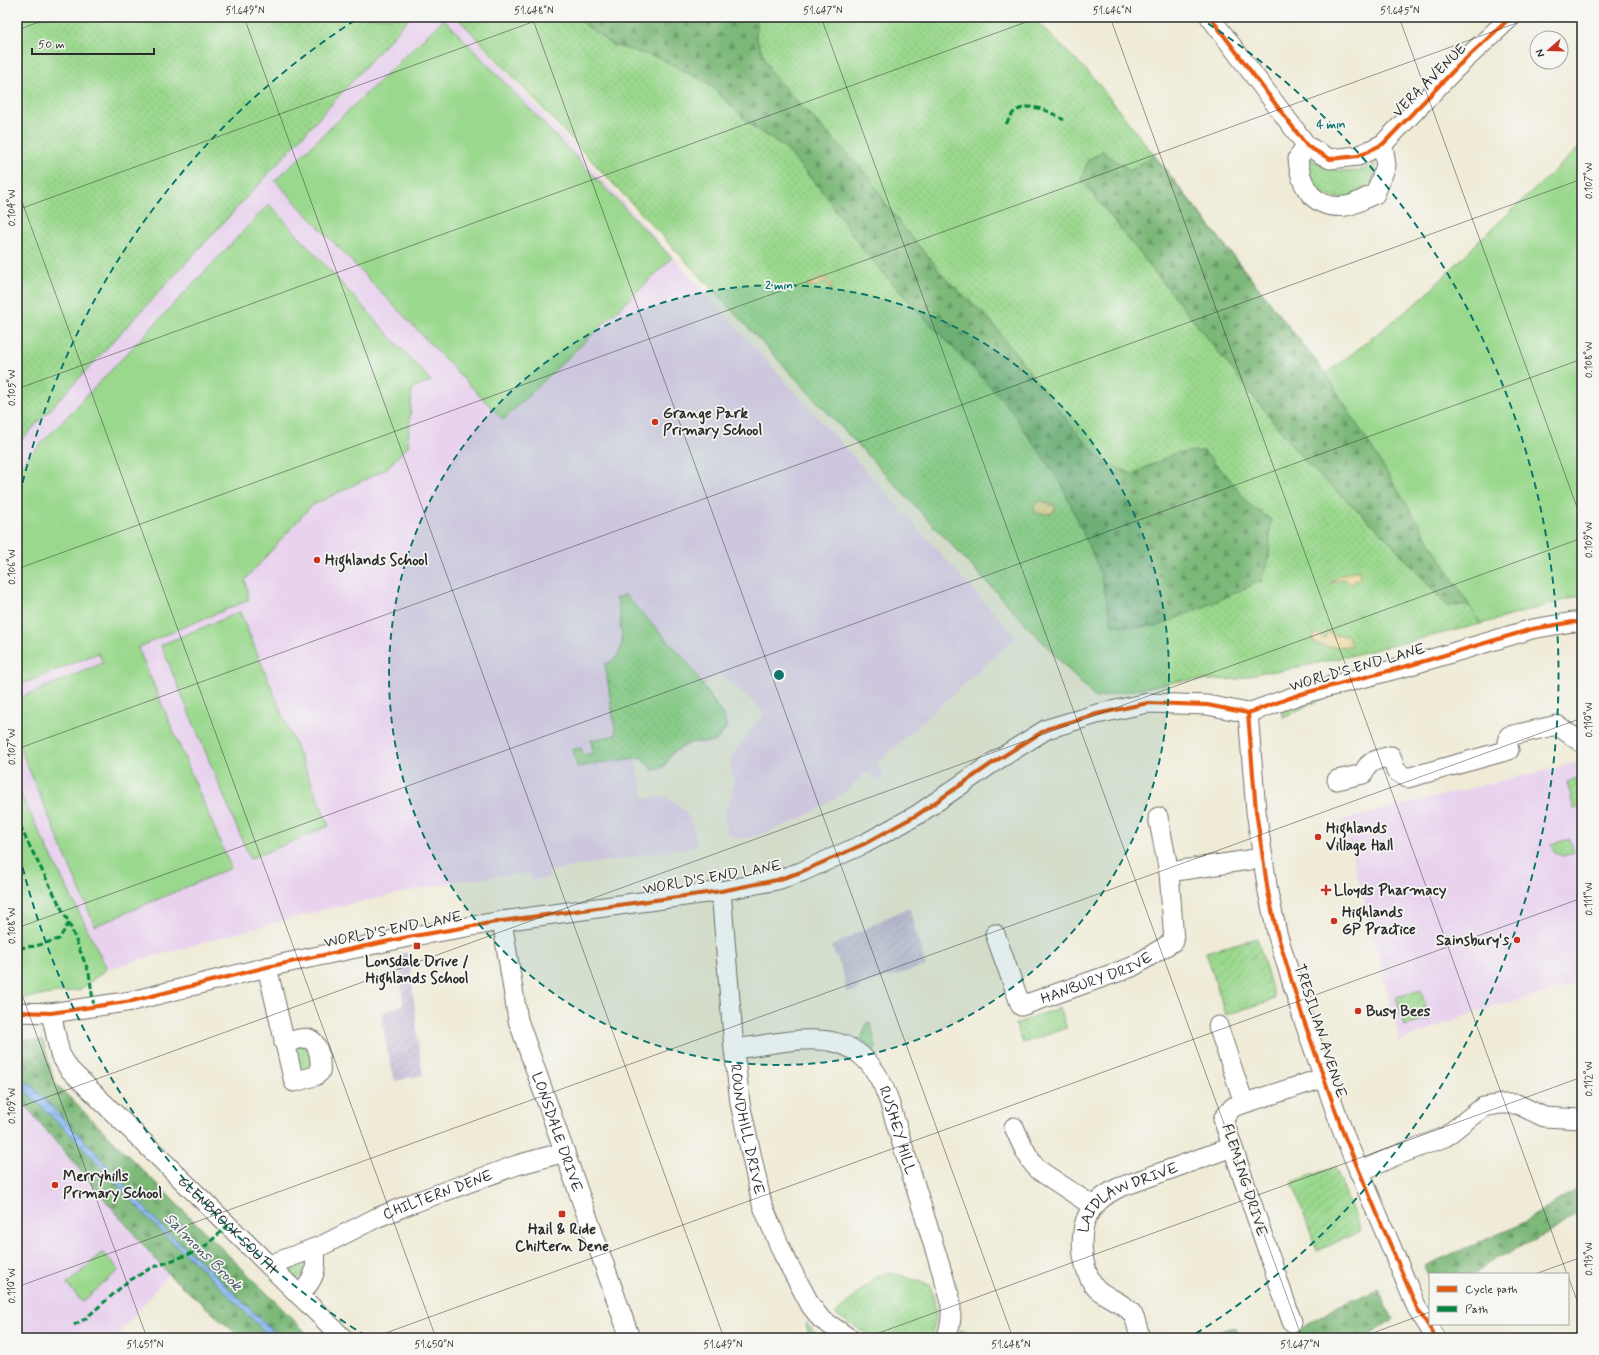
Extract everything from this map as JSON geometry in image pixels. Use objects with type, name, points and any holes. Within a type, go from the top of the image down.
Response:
[{"type":"street","points":[[1210,17],[1307,146],[1330,159],[1358,156],[1383,144],[1386,166],[1375,194],[1347,206],[1322,205],[1307,191],[1299,173],[1298,158],[1307,146]]},
{"type":"street","name":"VERA AVENUE","points":[[1383,144],[1457,67],[1511,17]]},
{"type":"street","name":"WORLD'S END LANE","points":[[17,1012],[51,1013],[132,1001],[267,967],[408,937],[502,920],[754,885],[795,874],[864,844],[917,815],[998,759],[1047,729],[1097,714],[1148,703],[1207,705],[1248,713],[1301,694],[1411,665],[1532,628],[1573,622],[1582,623]]},
{"type":"street","name":"TRESILIAN AVENUE","points":[[1248,713],[1256,811],[1262,858],[1277,934],[1323,1078],[1359,1172],[1417,1308],[1436,1338]]},
{"type":"street","points":[[1338,780],[1363,774],[1365,768],[1371,761],[1391,756],[1396,771],[1407,778],[1510,750],[1507,742],[1510,736],[1552,726],[1560,726],[1582,743]]},
{"type":"street","name":"HANBURY DRIVE","points":[[995,934],[1021,1006],[1132,968],[1174,941],[1169,872],[1158,817]]},
{"type":"street","points":[[1169,872],[1262,858]]},
{"type":"street","name":"ROUNDHILL DRIVE","points":[[721,890],[740,1103],[762,1204],[783,1254],[811,1306],[821,1319],[849,1338]]},
{"type":"street","name":"LONSDALE DRIVE","points":[[502,920],[518,1020],[630,1338]]},
{"type":"street","points":[[267,967],[284,1043]]},
{"type":"street","name":"GLENBROOK SOUTH","points":[[51,1013],[60,1054],[69,1068],[343,1338]]},
{"type":"street","points":[[1218,1026],[1244,1103]]},
{"type":"street","name":"RUSHEY HILL","points":[[734,1049],[814,1039],[834,1041],[854,1050],[866,1058],[876,1071],[882,1081],[888,1098],[950,1298],[952,1314],[951,1325],[946,1338]]},
{"type":"street","name":"FLEMING DRIVE","points":[[1292,1322],[1223,1119],[1233,1107],[1323,1078]]},
{"type":"street","points":[[1359,1172],[1395,1156],[1445,1137],[1483,1108],[1501,1104],[1517,1104],[1544,1116],[1582,1119]]},
{"type":"street","points":[[1014,1127],[1030,1161],[1037,1168],[1093,1206]]},
{"type":"street","name":"LAIDLAW DRIVE","points":[[1140,1338],[1131,1312],[1097,1289],[1090,1278],[1085,1266],[1082,1232],[1085,1219],[1093,1206],[1103,1196],[1118,1188],[1232,1147]]},
{"type":"street","name":"CHILTERN DENE","points":[[269,1265],[315,1248],[376,1218],[413,1203],[517,1165],[565,1152]]},
{"type":"street","points":[[299,1295],[310,1284],[314,1276],[316,1261],[315,1248]]},
{"type":"shaded area","name":"Highlands School","points":[[410,17],[456,17],[1016,637],[876,764],[885,776],[877,782],[867,772],[844,793],[806,816],[771,831],[741,839],[727,834],[724,812],[731,798],[734,782],[729,760],[753,727],[764,715],[751,700],[718,673],[705,684],[705,687],[728,722],[728,729],[716,743],[691,744],[670,757],[666,766],[661,771],[655,771],[641,758],[635,759],[645,799],[665,796],[685,811],[693,824],[697,846],[549,871],[549,878],[532,881],[530,873],[458,881],[322,910],[107,969],[17,787],[17,445],[263,180]]},
{"type":"shaded area","points":[[1582,761],[1582,983],[1476,1012],[1400,1041],[1343,820]]},
{"type":"shaded area","points":[[909,908],[926,966],[867,984],[853,992],[846,993],[844,976],[831,947],[887,917]]},
{"type":"shaded area","points":[[409,953],[423,1075],[395,1081],[387,1050],[381,1014],[403,1004],[399,954]]},
{"type":"shaded area","name":"Merryhills Primary School","points":[[17,1096],[168,1274],[116,1338],[17,1338]]},
{"type":"green space","points":[[17,17],[410,17],[263,180],[17,445]]},
{"type":"green space","points":[[457,17],[1032,17],[1093,77],[1326,374],[1481,624],[1280,671],[1264,672],[1238,679],[1179,681],[1095,698]]},
{"type":"green space","points":[[576,17],[758,17],[756,38],[772,74],[869,177],[892,213],[946,279],[990,320],[1076,432],[1105,462],[1132,474],[1176,453],[1204,451],[1229,478],[1250,505],[1271,520],[1269,557],[1261,581],[1158,626],[1137,627],[1112,625],[1099,569],[1061,483],[1004,401],[912,305],[863,250],[825,195],[784,147],[753,127],[709,84],[659,58],[612,45]]},
{"type":"green space","points":[[444,19],[672,258],[503,420],[275,181]]},
{"type":"green space","points":[[1582,145],[1582,595],[1481,624],[1326,374],[1425,296],[1475,245]]},
{"type":"green space","points":[[1103,151],[1130,171],[1153,155],[1326,374],[1470,606],[1447,606],[1384,535],[1306,463],[1081,179],[1088,160]]},
{"type":"green space","points":[[1306,155],[1324,166],[1346,171],[1362,170],[1375,164],[1372,181],[1364,191],[1354,198],[1342,199],[1317,193],[1303,158]]},
{"type":"green space","points":[[269,204],[431,381],[412,389],[408,446],[386,469],[311,506],[245,580],[249,600],[162,636],[138,648],[231,868],[95,926],[17,741],[17,699],[103,663],[98,653],[17,686],[17,469]]},
{"type":"green space","points":[[625,595],[685,659],[724,717],[726,728],[715,742],[692,742],[673,752],[664,766],[656,770],[653,770],[641,757],[577,767],[573,749],[581,748],[583,755],[593,753],[591,740],[616,735],[605,664],[616,658],[621,648],[621,622],[617,598]]},
{"type":"green space","points":[[240,612],[329,826],[250,859],[161,645]]},
{"type":"green space","points":[[1329,696],[1283,717],[1281,709],[1301,700]]},
{"type":"green space","points":[[1582,778],[1582,807],[1574,809],[1567,782]]},
{"type":"green space","points":[[17,787],[107,969],[79,990],[17,999]]},
{"type":"green space","points":[[1570,839],[1574,853],[1562,856],[1554,851],[1551,844]]},
{"type":"green space","points":[[1257,938],[1275,999],[1226,1015],[1206,952]]},
{"type":"green space","points":[[1421,990],[1429,1020],[1404,1026],[1396,997]]},
{"type":"green space","points":[[1059,1008],[1067,1028],[1023,1043],[1015,1024]]},
{"type":"green space","points":[[867,1022],[871,1024],[876,1047],[873,1051],[861,1039]]},
{"type":"green space","points":[[17,1039],[43,1041],[54,1082],[312,1338],[241,1338],[168,1274],[17,1096]]},
{"type":"green space","points":[[303,1044],[317,1065],[301,1073],[293,1047]]},
{"type":"green space","points":[[1335,1167],[1361,1231],[1317,1251],[1292,1182]]},
{"type":"green space","points":[[1582,1187],[1582,1210],[1548,1234],[1495,1259],[1476,1273],[1429,1273],[1429,1278],[1424,1266],[1517,1226]]},
{"type":"green space","points":[[103,1252],[119,1270],[82,1302],[67,1284]]},
{"type":"green space","points":[[306,1258],[307,1274],[295,1279],[292,1268],[296,1263]]},
{"type":"green space","points":[[890,1272],[930,1285],[934,1299],[936,1318],[930,1338],[873,1338],[835,1314],[876,1277]]},
{"type":"green space","points":[[1378,1289],[1393,1319],[1368,1336],[1362,1338],[1286,1338],[1338,1306]]},
{"type":"green space","points":[[806,1323],[818,1337],[820,1338],[809,1338]]},
{"type":"green space","points":[[1235,1327],[1239,1338],[1211,1338],[1210,1335]]},
{"type":"green space","points":[[961,1329],[968,1332],[970,1338],[958,1338]]},
{"type":"sand","points":[[822,278],[827,279],[832,285],[831,291],[827,282],[821,282],[817,286],[810,286],[806,288],[808,284]]},
{"type":"sand","points":[[1042,501],[1055,506],[1055,511],[1050,514],[1036,513],[1034,508],[1035,505]]},
{"type":"sand","points":[[1353,571],[1360,571],[1361,573],[1359,579],[1354,580],[1350,584],[1344,579],[1330,583],[1338,577]]},
{"type":"sand","points":[[1327,631],[1335,636],[1347,636],[1351,646],[1326,647],[1313,641],[1314,638],[1312,639],[1316,634],[1325,639]]},
{"type":"water","points":[[17,1080],[29,1083],[84,1140],[162,1227],[210,1270],[280,1338],[271,1338],[204,1271],[159,1230],[79,1143],[23,1089],[17,1087]]},
{"type":"marked path","points":[[1006,124],[1013,113],[1026,107],[1045,110],[1064,120]]},
{"type":"marked path","points":[[17,818],[26,839],[69,923],[59,939],[36,946],[17,948]]},
{"type":"marked path","points":[[69,923],[89,973],[94,1007]]},
{"type":"marked path","points":[[74,1325],[85,1319],[127,1282],[151,1268],[195,1252],[208,1244],[228,1225]]},
{"type":"cycle path","points":[[1210,17],[1307,146],[1330,159],[1358,156],[1383,144],[1457,67],[1511,17]]},
{"type":"cycle path","points":[[17,1012],[51,1013],[132,1001],[267,967],[408,937],[502,921],[721,891],[777,880],[801,872],[864,844],[917,815],[994,762],[1047,729],[1097,714],[1148,703],[1207,705],[1248,713],[1301,694],[1411,665],[1532,629],[1573,622],[1582,623]]},
{"type":"cycle path","points":[[1248,713],[1256,811],[1268,892],[1277,933],[1303,1018],[1344,1135],[1417,1308],[1436,1338]]},
{"type":"place","name":"Grange Park Primary School","points":[[655,422]]},
{"type":"place","name":"Highlands School","points":[[317,560]]},
{"type":"place","name":"Highlands Village Hall","points":[[1318,837]]},
{"type":"place","name":"Lloyds Pharmacy","points":[[1326,890]]},
{"type":"place","name":"Highlands GP Practice","points":[[1334,921]]},
{"type":"place","name":"Sainsbury's","points":[[1517,940]]},
{"type":"place","name":"Lonsdale Drive / Highlands School","points":[[417,946]]},
{"type":"place","name":"Busy Bees","points":[[1358,1011]]},
{"type":"place","name":"Merryhills Primary School","points":[[55,1185]]},
{"type":"place","name":"Hail & Ride Chiltern Dene","points":[[562,1214]]},
{"type":"water label","name":"Salmons Brook","points":[[204,1251]]}]
